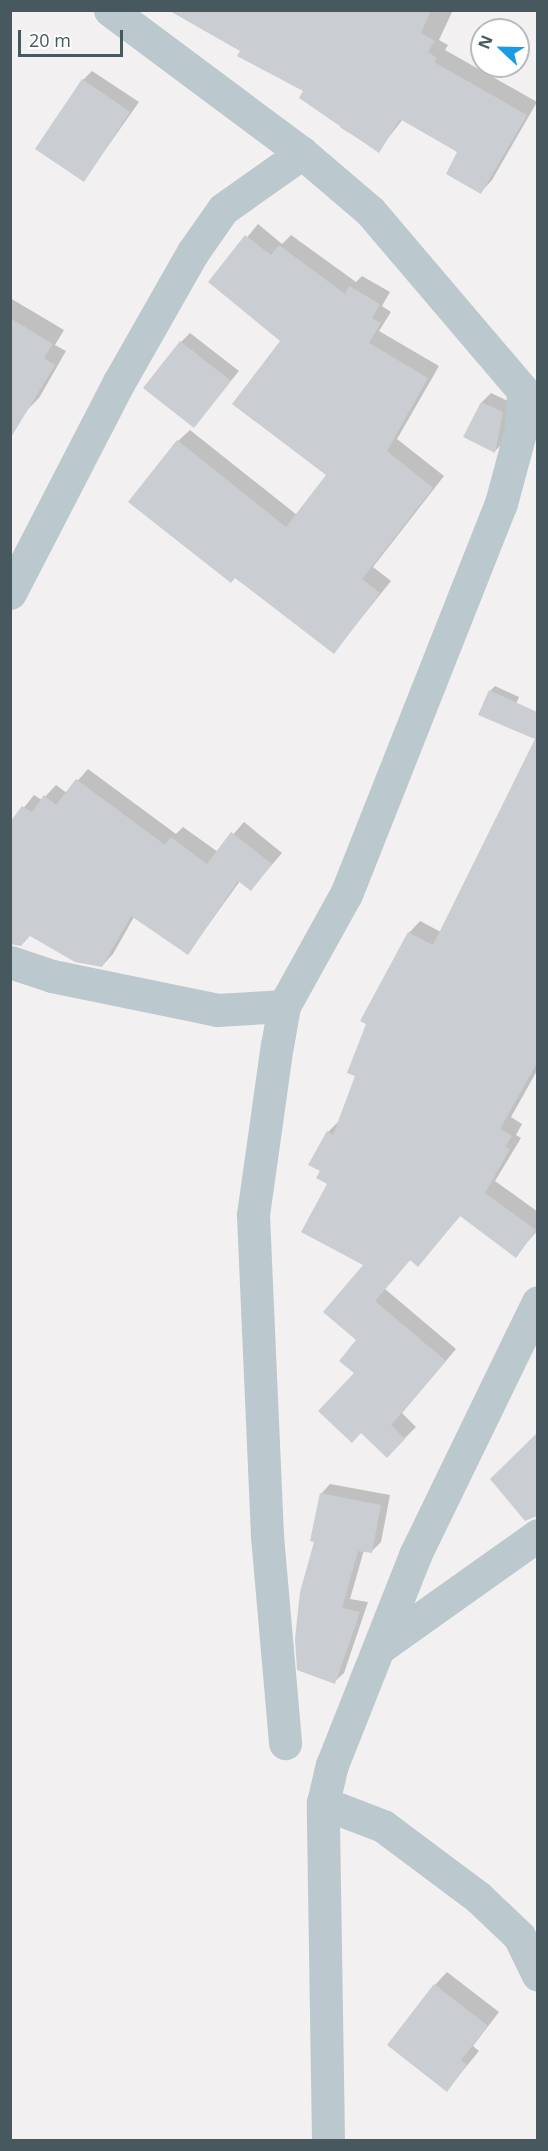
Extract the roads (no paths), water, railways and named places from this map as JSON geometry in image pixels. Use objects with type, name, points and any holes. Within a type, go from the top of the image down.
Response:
[{"type":"street","points":[[110,10],[302,153],[369,211],[523,391],[521,429],[501,503],[346,894],[284,1006],[253,1215],[267,1536],[285,1743]]},
{"type":"street","points":[[10,593],[119,382],[193,252],[223,209],[302,153]]},
{"type":"street","points":[[10,962],[52,976],[217,1010],[284,1006]]},
{"type":"street","points":[[327,2140],[323,1803],[340,1738],[362,1695],[419,1546],[537,1302]]},
{"type":"street","points":[[379,1648],[537,1535]]},
{"type":"street","points":[[323,1803],[383,1826],[478,1897],[519,1936],[537,1975]]}]
